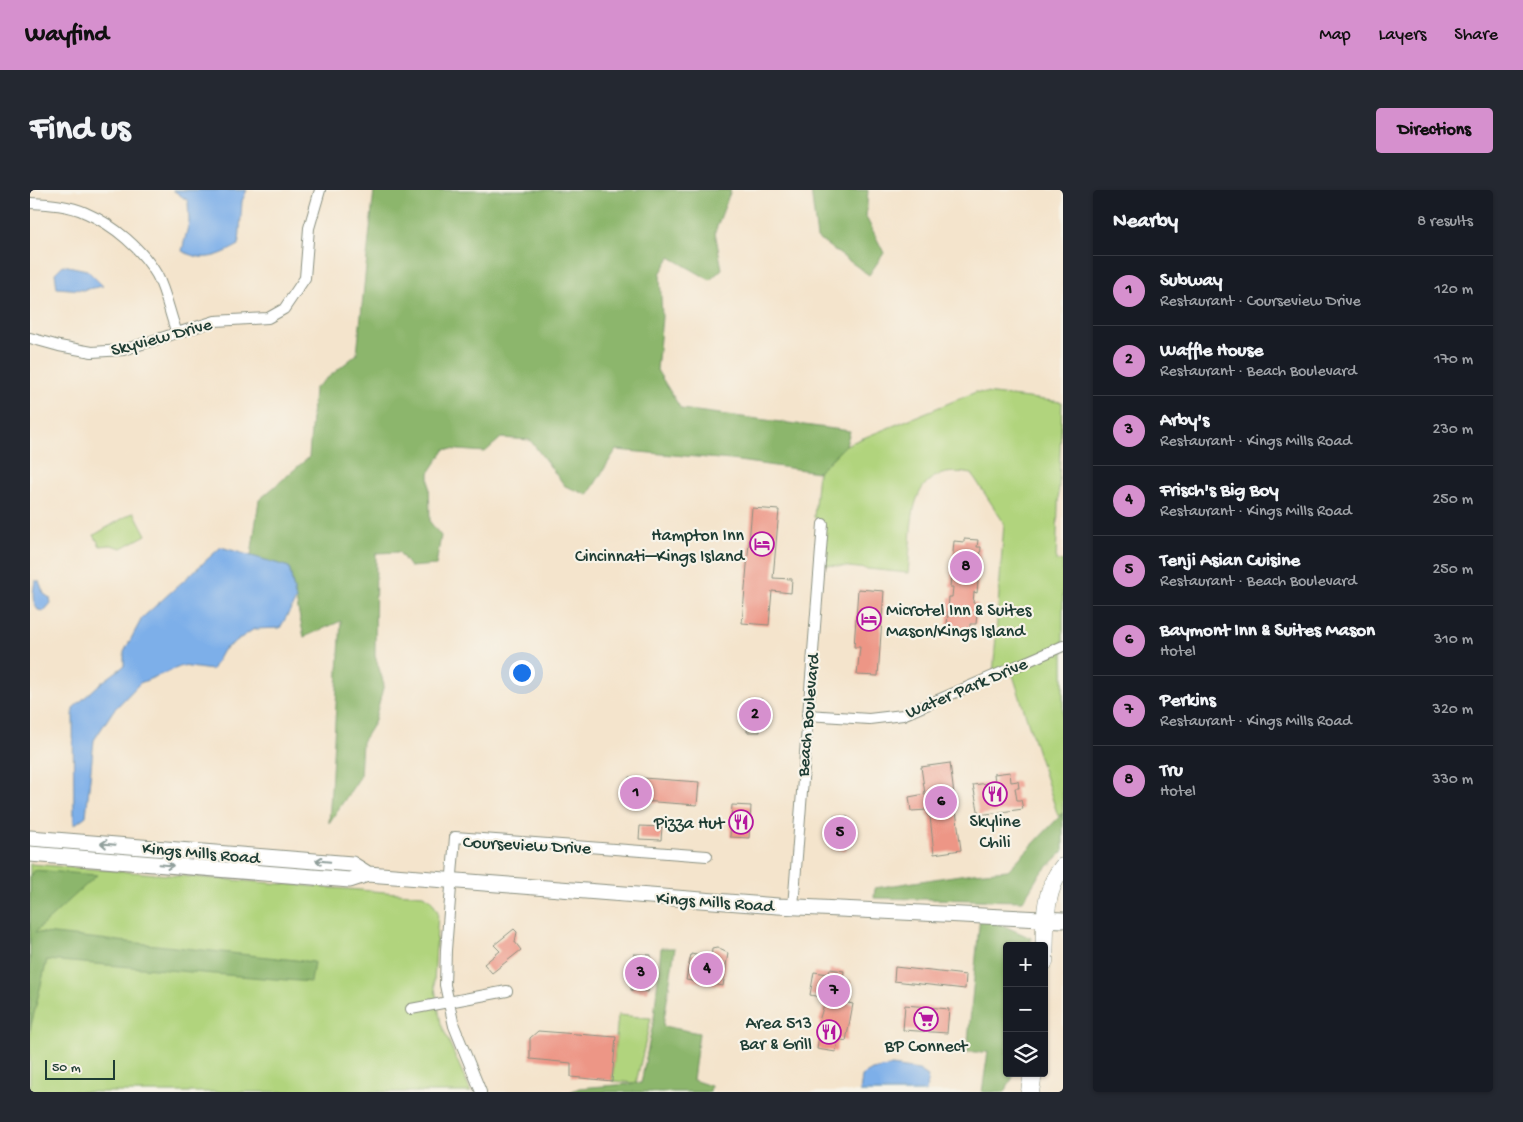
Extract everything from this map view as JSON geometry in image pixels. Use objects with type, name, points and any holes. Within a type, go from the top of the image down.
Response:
[{"type":"highway","points":[[1048,946],[1055,919],[1048,892],[1053,879],[1063,867]]},
{"type":"highway","points":[[1030,1092],[1033,1077]]},
{"type":"main road","name":"Kings Mills Road","points":[[30,838],[352,864],[368,874]]},
{"type":"main road","name":"Kings Mills Road","points":[[30,854],[350,880],[368,874],[792,907],[1055,919]]},
{"type":"street","name":"Skyview Drive","points":[[30,338],[58,346],[92,352],[123,350],[215,322],[268,318],[284,308],[305,278],[309,228],[320,190]]},
{"type":"street","points":[[30,203],[60,205],[86,212],[110,226],[139,250],[158,276],[176,333]]},
{"type":"street","name":"Beach Boulevard","points":[[792,907],[823,524]]},
{"type":"street","name":"Water Park Drive","points":[[807,715],[869,719],[903,715],[1063,646]]},
{"type":"street","name":"Courseview Drive","points":[[480,1092],[454,1026],[445,985],[455,837],[707,856]]},
{"type":"street","points":[[410,1009],[508,991]]},
{"type":"green space","points":[[374,190],[731,190],[715,232],[722,269],[710,280],[670,257],[660,274],[662,317],[657,370],[681,409],[850,431],[846,445],[818,472],[731,460],[616,450],[588,495],[565,486],[530,440],[501,438],[485,452],[445,449],[429,473],[430,522],[441,536],[436,565],[410,567],[399,552],[376,553],[375,656],[384,684],[374,723],[362,742],[360,777],[329,823],[341,621],[304,637],[289,567],[251,556],[259,500],[309,457],[314,389],[357,354]]},
{"type":"green space","points":[[811,190],[868,190],[866,217],[884,253],[869,275],[817,238]]},
{"type":"green space","points":[[976,392],[1062,402],[1056,561],[1063,561],[1063,813],[1058,816],[1011,669],[993,677],[1004,523],[972,474],[950,473],[934,477],[923,487],[916,501],[913,517],[908,573],[819,564],[823,524],[814,517],[818,472],[846,445]]},
{"type":"green space","points":[[134,512],[146,535],[122,548],[111,545],[100,546],[94,535]]},
{"type":"green space","points":[[1063,813],[1063,852],[1039,875],[1023,901],[874,898],[875,888],[973,873],[1008,870]]},
{"type":"green space","points":[[30,864],[423,895],[431,900],[438,912],[434,982],[441,1024],[471,1092],[30,1092]]},
{"type":"green space","points":[[34,870],[97,875],[35,932],[314,962],[311,982],[47,960],[30,1030],[30,876]]},
{"type":"green space","points":[[980,915],[1031,938],[1031,942],[1003,942],[1003,1077],[1013,1077],[1005,1092],[982,1092],[988,1052],[967,1052]]},
{"type":"green space","points":[[661,948],[675,948],[663,1026],[699,1033],[693,1080],[711,1086],[710,1092],[570,1092],[579,1088],[641,1083],[654,1018]]},
{"type":"green space","points":[[618,1015],[651,1018],[636,1083],[612,1081]]},
{"type":"water","points":[[173,190],[247,190],[242,201],[239,245],[211,257],[197,257],[182,251],[189,222],[188,201]]},
{"type":"water","points":[[63,265],[87,270],[103,286],[83,290],[57,288],[55,273]]},
{"type":"water","points":[[221,547],[289,567],[296,600],[280,628],[254,629],[223,650],[212,670],[182,666],[140,683],[113,711],[94,740],[86,816],[74,825],[73,708],[124,666],[124,652],[142,618]]},
{"type":"water","points":[[35,581],[39,581],[44,594],[50,598],[51,603],[44,611],[38,610],[33,600]]},
{"type":"water","points":[[892,1066],[919,1070],[928,1076],[926,1092],[860,1092],[862,1076],[872,1070]]},
{"type":"building","name":"Hampton Inn Cincinnati–Kings Island","points":[[752,508],[779,510],[773,578],[792,579],[791,593],[772,591],[769,625],[742,623]]},
{"type":"building","points":[[964,539],[978,540],[977,547],[981,547],[977,593],[974,592],[973,603],[978,604],[976,624],[970,624],[970,633],[949,631],[950,626],[947,626],[949,597],[952,597],[953,587],[950,587],[954,541],[964,542]]},
{"type":"building","name":"Microtel Inn & Suites Mason/Kings Island","points":[[858,589],[884,591],[878,676],[857,675],[860,647],[854,647]]},
{"type":"building","points":[[749,698],[762,699],[760,732],[747,732]]},
{"type":"building","points":[[950,763],[961,850],[934,854],[930,816],[928,816],[927,810],[911,811],[909,797],[925,794],[921,767]]},
{"type":"building","name":"Skyline Chili","points":[[1010,772],[1011,782],[1018,781],[1019,788],[1015,788],[1017,800],[1021,800],[1023,809],[979,815],[973,785],[995,782],[994,774]]},
{"type":"building","points":[[629,777],[699,782],[697,805],[628,800]]},
{"type":"building","name":"Pizza Hut","points":[[732,805],[751,806],[749,838],[730,837]]},
{"type":"building","points":[[834,816],[848,817],[847,825],[852,825],[851,833],[847,833],[846,850],[832,849]]},
{"type":"building","points":[[640,826],[662,827],[661,840],[639,839]]},
{"type":"building","points":[[514,929],[517,932],[515,942],[521,950],[492,973],[484,964],[500,951],[494,945]]},
{"type":"building","points":[[717,948],[728,953],[723,986],[686,980],[691,954],[711,958],[712,949]]},
{"type":"building","points":[[634,954],[651,955],[648,992],[631,990]]},
{"type":"building","name":"BP Connect","points":[[895,967],[966,975],[965,989],[894,981]]},
{"type":"building","points":[[830,969],[844,971],[843,979],[851,981],[848,1003],[853,1004],[846,1041],[838,1039],[836,1052],[817,1049],[821,1022],[819,1021],[826,998],[810,995],[814,972],[829,974]]},
{"type":"building","name":"BP Connect","points":[[905,1005],[949,1009],[947,1033],[903,1030]]},
{"type":"building","points":[[538,1031],[616,1037],[612,1081],[571,1077],[571,1063],[530,1059],[530,1038]]},
{"type":"place","name":"Hampton Inn Cincinnati–Kings Island","points":[[762,544]]},
{"type":"place","name":"Tru","points":[[966,567]]},
{"type":"place","name":"Microtel Inn & Suites Mason/Kings Island","points":[[869,619]]},
{"type":"place","name":"Waffle House","points":[[755,715]]},
{"type":"place","name":"Subway","points":[[636,793]]},
{"type":"place","name":"Skyline Chili","points":[[995,794]]},
{"type":"place","name":"Baymont Inn & Suites Mason","points":[[941,802]]},
{"type":"place","name":"Pizza Hut","points":[[741,822]]},
{"type":"place","name":"Tenji Asian Cuisine","points":[[840,833]]},
{"type":"place","name":"Frisch's Big Boy","points":[[707,969]]},
{"type":"place","name":"Arby's","points":[[641,973]]},
{"type":"place","name":"Perkins","points":[[834,991]]},
{"type":"place","name":"BP Connect","points":[[926,1019]]},
{"type":"place","name":"Area 513 Bar & Grill","points":[[829,1032]]}]
